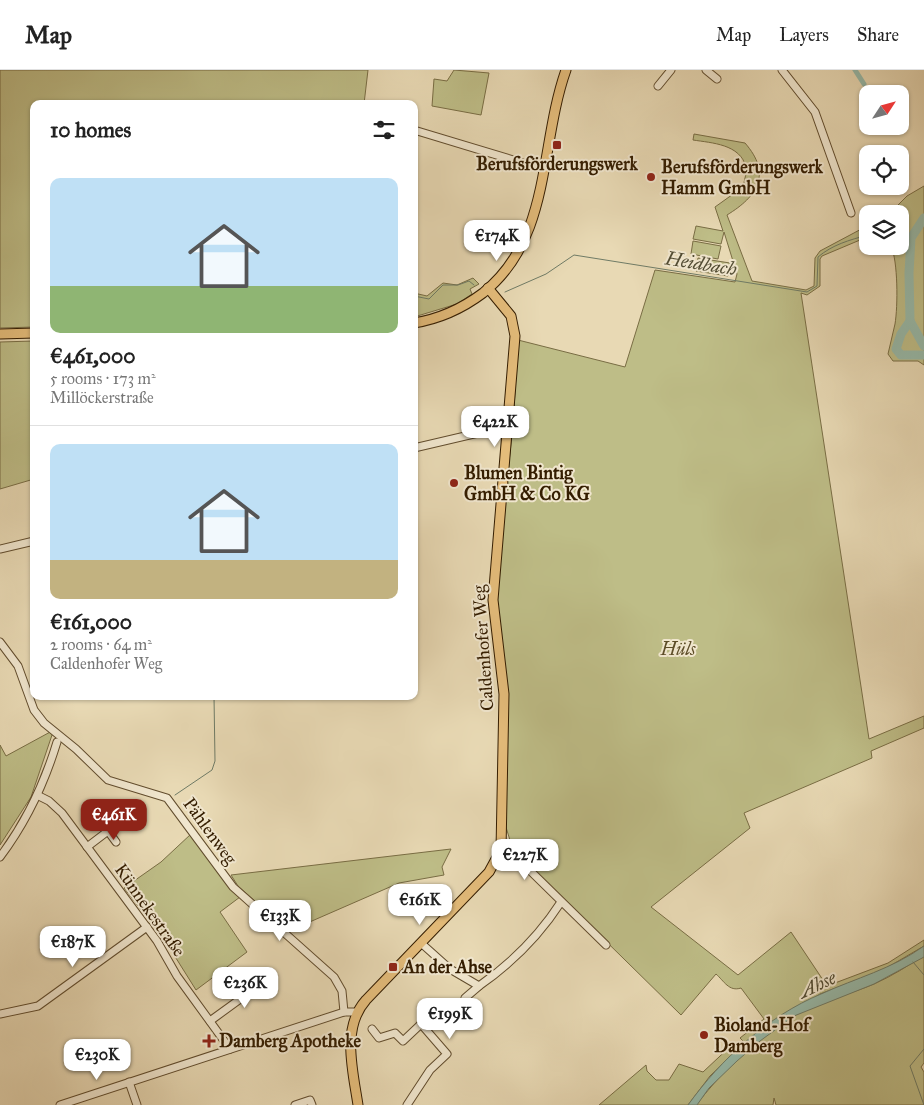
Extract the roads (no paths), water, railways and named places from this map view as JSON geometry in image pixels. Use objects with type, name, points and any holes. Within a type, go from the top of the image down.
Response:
[{"type":"main road","points":[[418,322],[438,317],[460,308],[488,288],[511,264],[528,236],[536,211],[556,103],[566,70]]},
{"type":"main road","name":"Caldenhofer Weg","points":[[357,1012],[489,872],[499,857],[501,846],[504,694],[493,600],[508,426],[514,329],[511,316],[488,288]]},
{"type":"main road","points":[[0,334],[30,333]]},
{"type":"main road","points":[[357,1012],[351,1043],[358,1105]]},
{"type":"street","points":[[658,86],[671,70]]},
{"type":"street","points":[[706,70],[717,79]]},
{"type":"street","points":[[782,70],[815,112],[851,213]]},
{"type":"street","points":[[418,131],[543,169]]},
{"type":"street","points":[[418,447],[508,426]]},
{"type":"street","points":[[0,549],[30,541]]},
{"type":"street","name":"Pählenweg","points":[[0,642],[18,666],[30,699]]},
{"type":"street","name":"Pählenweg","points":[[30,700],[34,710],[44,723],[76,749],[108,780],[167,798],[238,892],[334,977],[342,991],[344,1012]]},
{"type":"street","points":[[0,857],[27,819],[39,796],[57,742]]},
{"type":"street","name":"Künnekestraße","points":[[39,796],[49,801],[62,813],[147,927],[180,980],[230,1049]]},
{"type":"street","points":[[100,820],[116,842]]},
{"type":"street","points":[[87,847],[108,831]]},
{"type":"street","points":[[501,846],[511,852],[606,945]]},
{"type":"street","points":[[465,998],[526,946],[548,923],[561,902]]},
{"type":"street","points":[[0,1014],[38,1006],[147,927]]},
{"type":"street","points":[[421,943],[450,969],[479,986]]},
{"type":"street","points":[[210,1021],[269,978]]},
{"type":"street","points":[[60,1105],[344,1012],[357,1012]]},
{"type":"street","points":[[372,1029],[379,1038],[395,1033],[403,1041],[421,1024],[448,1054],[430,1070],[407,1105]]},
{"type":"street","points":[[129,1082],[137,1105]]},
{"type":"street","points":[[295,1105],[311,1103]]},
{"type":"waterway","points":[[855,70],[864,84]]},
{"type":"waterway","name":"Ahse","points":[[924,218],[911,238],[909,273],[910,321],[924,346]]},
{"type":"waterway","name":"Heidbach","points":[[505,292],[546,274],[574,255],[807,292],[817,286],[818,257],[835,246],[859,238]]},
{"type":"waterway","name":"Heidbach","points":[[418,297],[429,299],[443,285],[458,285],[469,281],[474,285]]},
{"type":"waterway","name":"Ahse","points":[[910,321],[901,334],[896,349],[901,355],[924,355]]},
{"type":"waterway","name":"Heidbach","points":[[175,795],[212,770],[215,761],[214,700]]},
{"type":"waterway","points":[[913,962],[924,975]]},
{"type":"waterway","points":[[924,1049],[910,1066],[924,1105]]},
{"type":"place","name":"Berufsförderungswerk","points":[[557,145]]},
{"type":"place","name":"Berufsförderungswerk Hamm GmbH","points":[[651,177]]},
{"type":"place","name":"Blumen Bintig GmbH & Co KG","points":[[454,483]]},
{"type":"place","name":"An der Ahse","points":[[393,967]]},
{"type":"place","name":"Bioland-Hof Damberg","points":[[704,1035]]},
{"type":"place","name":"Damberg Apotheke","points":[[209,1041]]},
{"type":"park label","name":"Hüls","points":[[678,649]]}]
